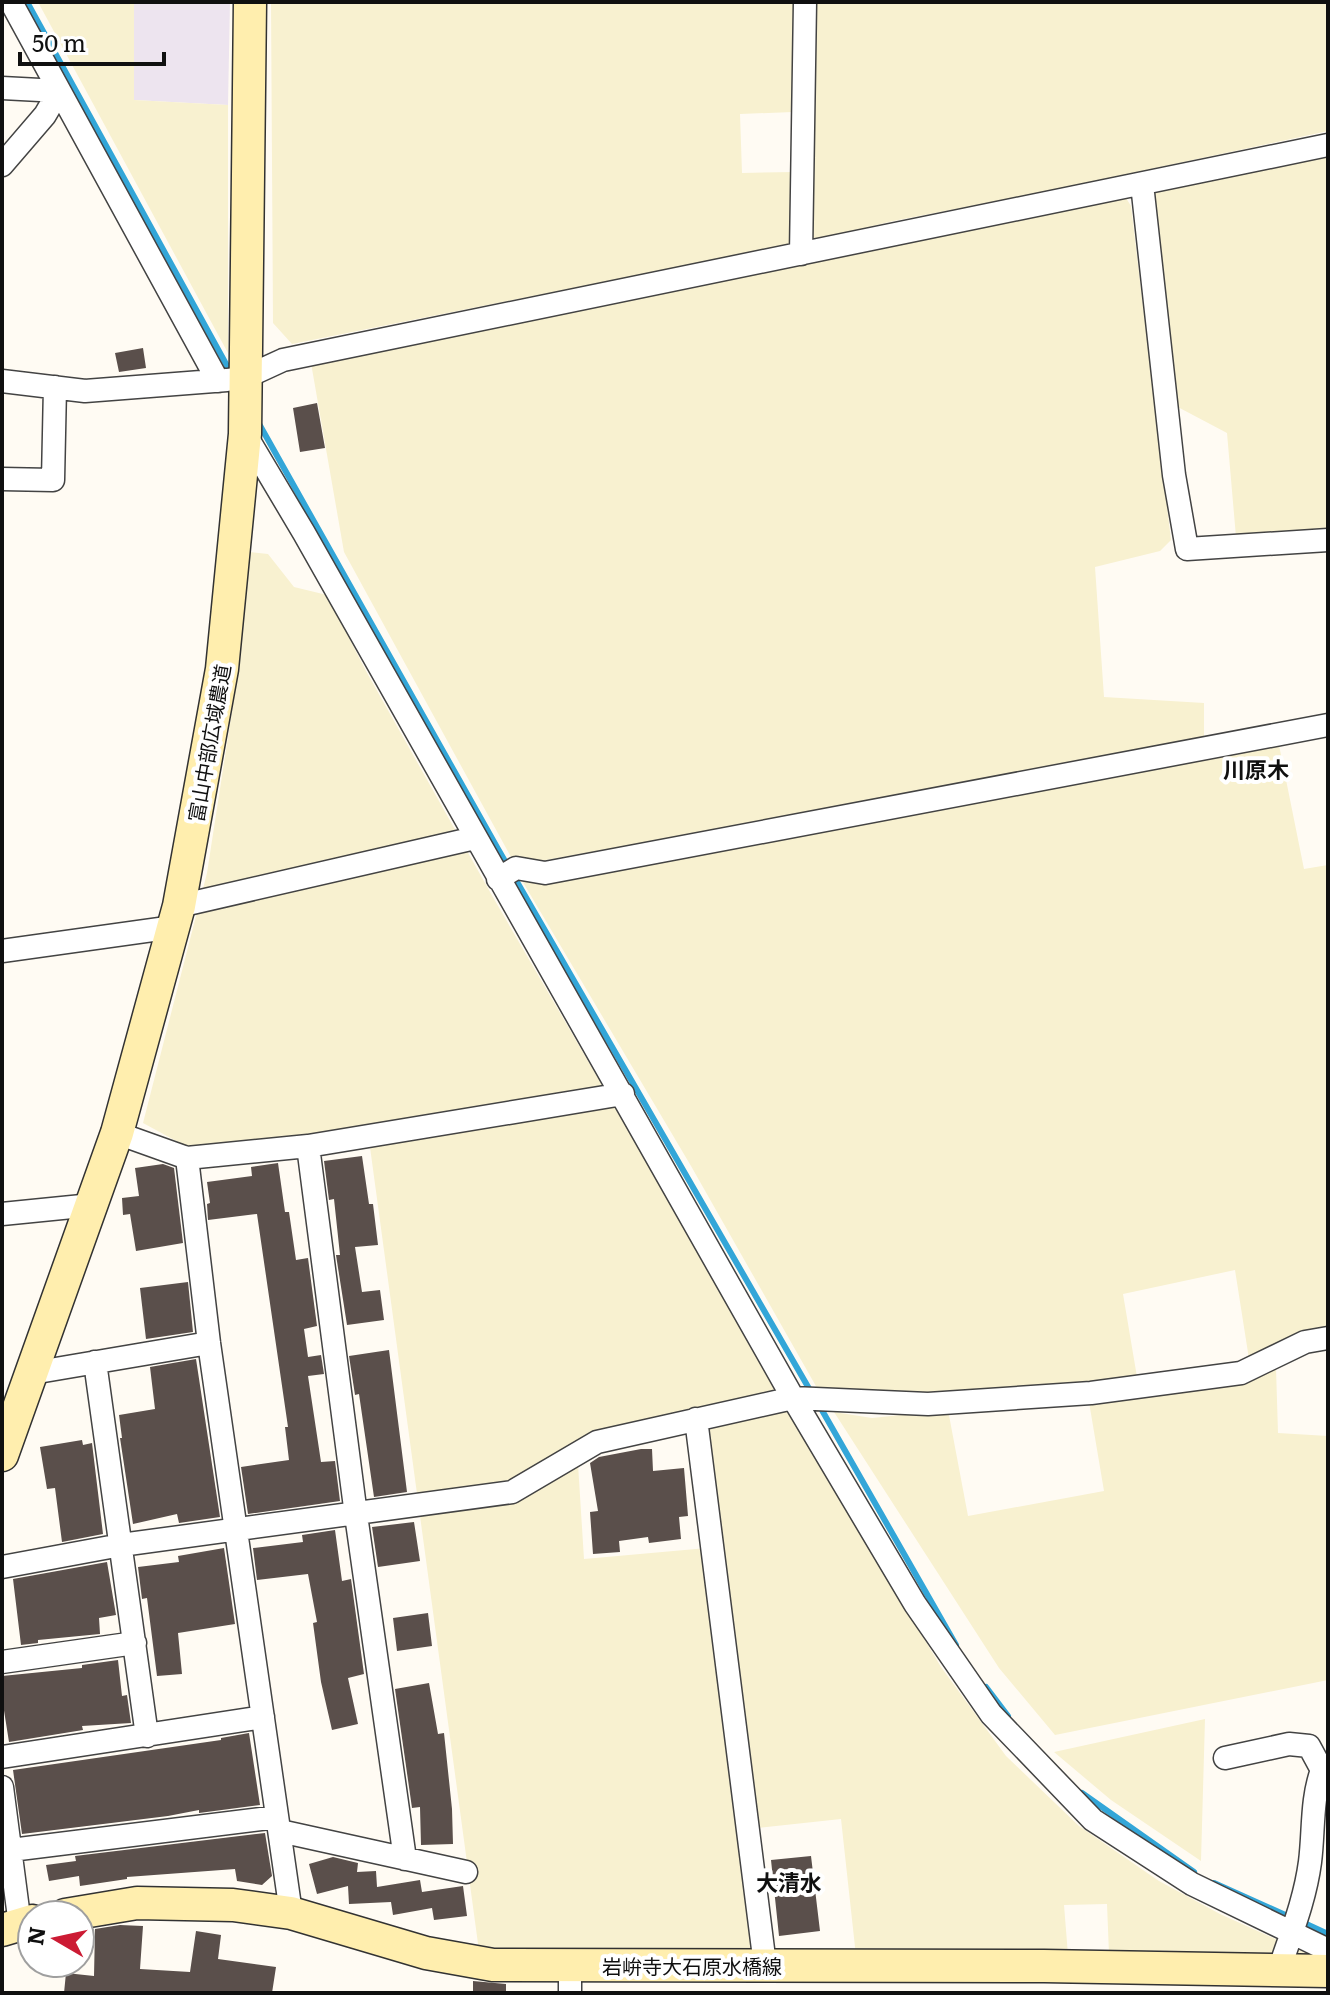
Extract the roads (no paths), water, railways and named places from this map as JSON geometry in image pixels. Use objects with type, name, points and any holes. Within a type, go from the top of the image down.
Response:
[{"type":"street","points":[[11,2],[59,91],[232,379]]},
{"type":"street","name":"富山中部広域農道","points":[[2,1455],[117,1133],[177,916],[222,669],[245,434],[232,379],[250,2]]},
{"type":"street","points":[[801,254],[805,2]]},
{"type":"street","points":[[2,88],[59,91]]},
{"type":"street","points":[[2,165],[45,115],[59,91]]},
{"type":"street","points":[[2,381],[85,391],[232,379],[283,360],[1328,145]]},
{"type":"street","points":[[1142,184],[1174,475],[1187,549],[1328,540]]},
{"type":"street","points":[[2,479],[53,480],[55,387]]},
{"type":"street","points":[[245,434],[623,1094],[793,1398],[915,1604],[991,1714],[1093,1820],[1192,1884],[1328,1950]]},
{"type":"street","points":[[498,879],[516,868],[545,873],[1328,725]]},
{"type":"street","points":[[2,951],[177,916],[475,838]]},
{"type":"street","points":[[117,1133],[187,1158],[308,1146],[623,1094]]},
{"type":"street","points":[[308,1146],[405,1859]]},
{"type":"street","points":[[187,1158],[209,1343],[291,1913]]},
{"type":"street","points":[[2,1214],[92,1205]]},
{"type":"street","points":[[2,1567],[121,1545],[512,1492],[597,1442],[793,1398],[928,1404],[1091,1393],[1241,1373],[1305,1342],[1328,1338]]},
{"type":"street","points":[[32,1373],[209,1343]]},
{"type":"street","points":[[95,1362],[147,1736]]},
{"type":"street","points":[[696,1419],[765,1965]]},
{"type":"street","points":[[2,1662],[135,1643]]},
{"type":"street","points":[[2,1757],[263,1717]]},
{"type":"street","points":[[1225,1758],[1289,1744],[1309,1746],[1325,1770],[1315,1787],[1304,1899],[1279,1970]]},
{"type":"street","points":[[2,1787],[16,1904]]},
{"type":"street","points":[[11,1850],[279,1824],[405,1859],[466,1872]]},
{"type":"street","name":"岩峅寺大石原水橋線","points":[[96,1910],[137,1903],[233,1905],[291,1913],[426,1953],[570,1979],[765,1965],[1328,1971]]},
{"type":"waterway","points":[[27,2],[231,373]]},
{"type":"waterway","points":[[258,422],[498,849],[811,1392]]},
{"type":"waterway","points":[[819,1405],[956,1645]]},
{"type":"waterway","points":[[986,1687],[1008,1716]]},
{"type":"waterway","points":[[1082,1793],[1194,1872]]},
{"type":"waterway","points":[[1214,1883],[1292,1918]]},
{"type":"waterway","points":[[1302,1922],[1328,1934]]},
{"type":"district","name":"川原木","points":[[1256,768]]},
{"type":"district","name":"大清水","points":[[789,1881]]}]
